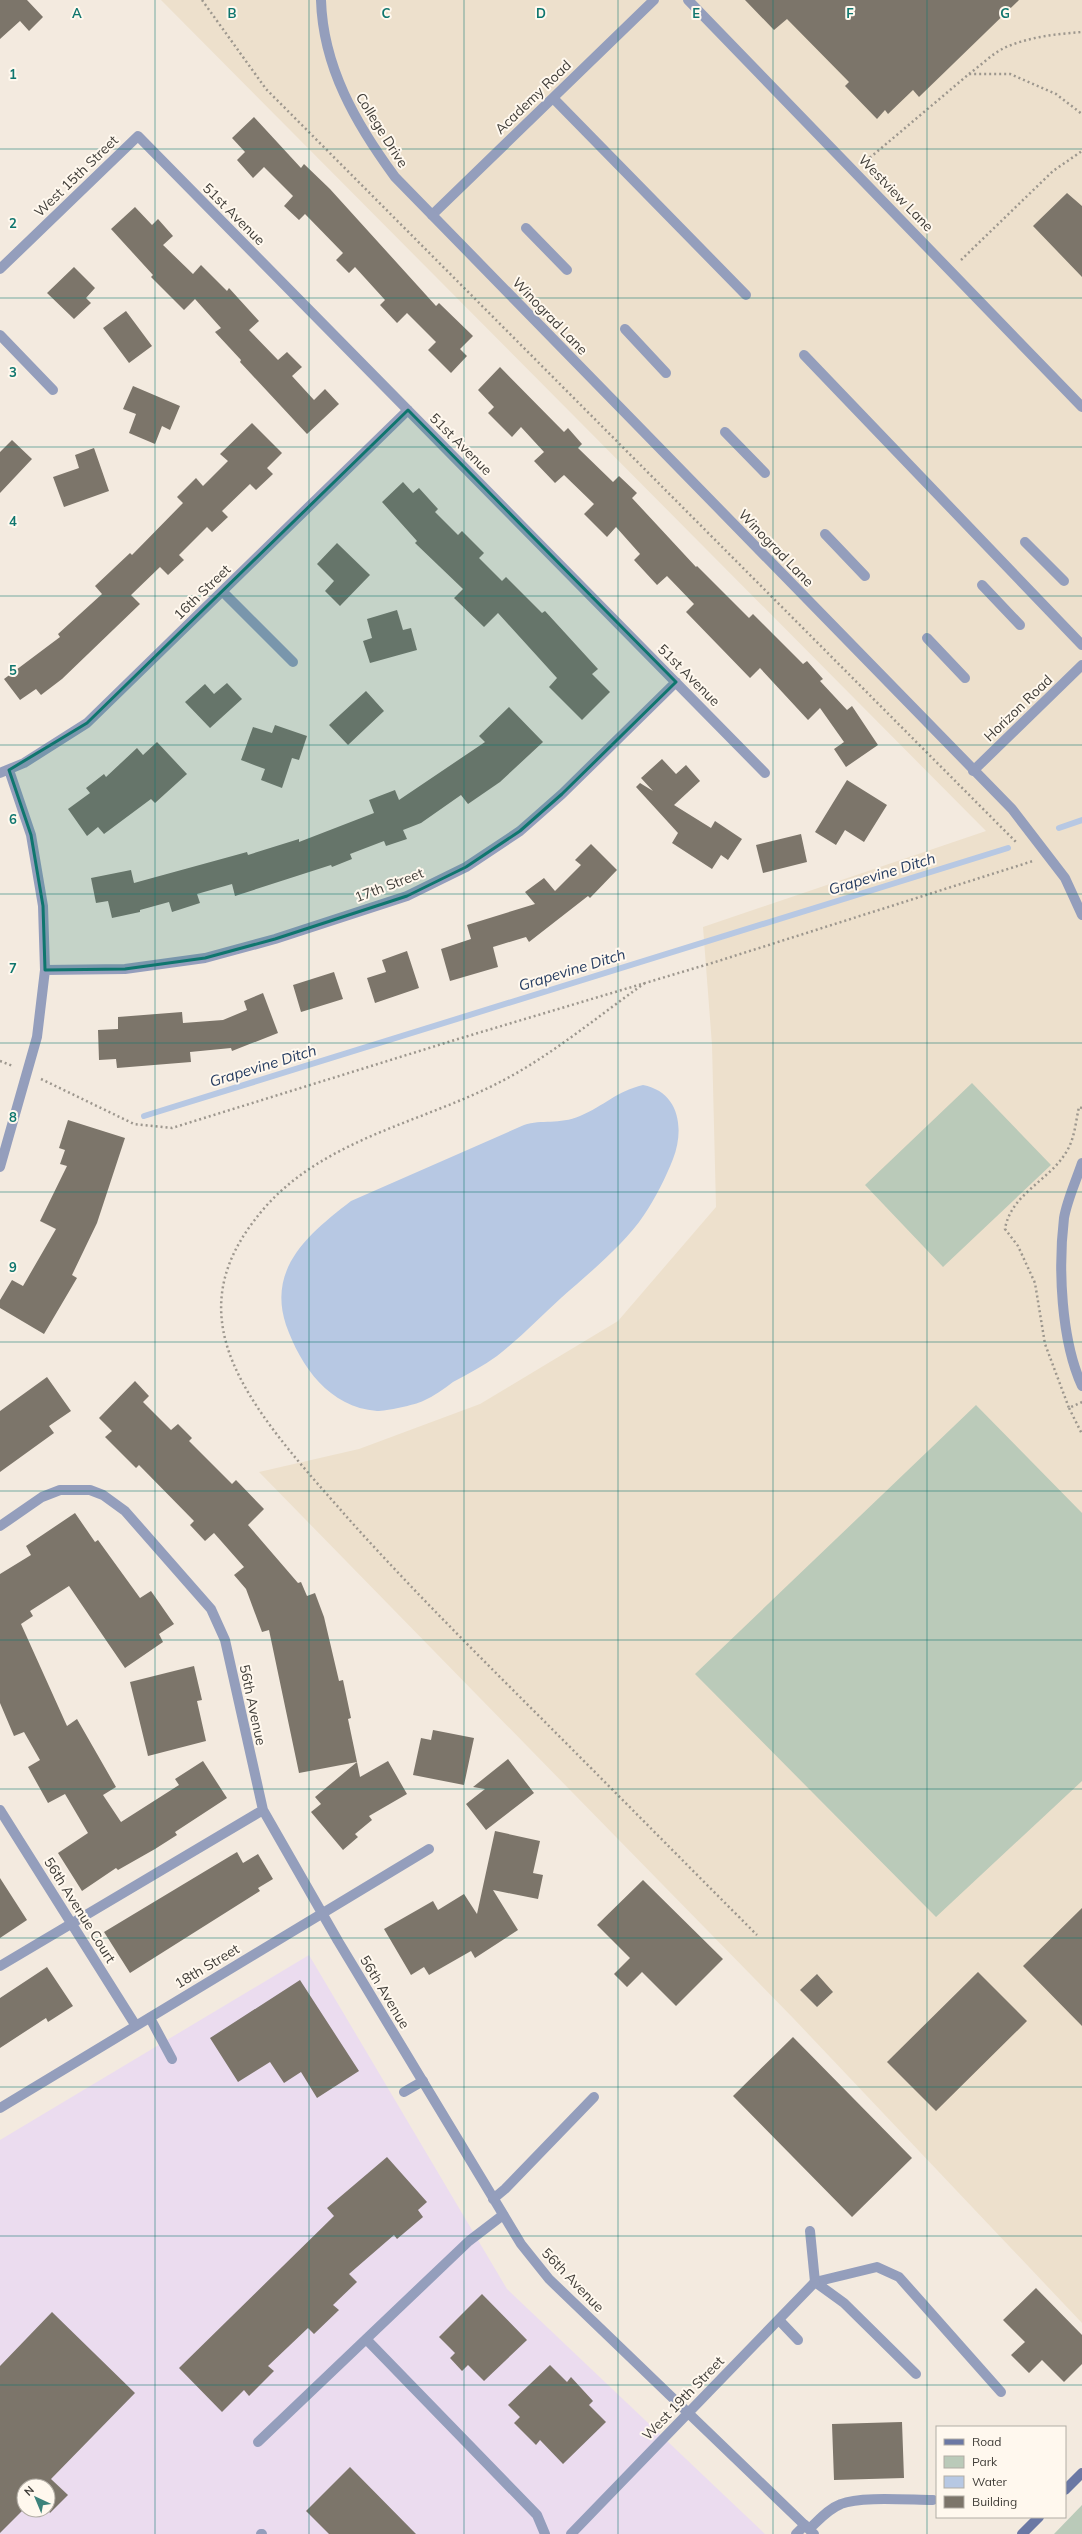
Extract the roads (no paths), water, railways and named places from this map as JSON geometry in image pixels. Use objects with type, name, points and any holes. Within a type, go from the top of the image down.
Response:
[{"type":"main road","points":[[1066,2489],[1082,2473]]},
{"type":"main road","points":[[1022,2534],[1038,2518]]},
{"type":"street","name":"College Drive","points":[[322,0],[327,45],[338,82],[352,113],[395,177],[432,215]]},
{"type":"street","name":"Academy Road","points":[[432,215],[654,0]]},
{"type":"street","name":"Westview Lane","points":[[688,0],[1082,407]]},
{"type":"street","points":[[553,98],[746,295]]},
{"type":"street","name":"West 15th Street","points":[[0,269],[138,136]]},
{"type":"street","name":"51st Avenue","points":[[138,136],[765,773]]},
{"type":"street","name":"Winograd Lane","points":[[432,215],[973,771],[1012,809],[1065,878],[1082,915]]},
{"type":"street","points":[[526,228],[567,270]]},
{"type":"street","points":[[625,329],[666,373]]},
{"type":"street","points":[[0,335],[53,390]]},
{"type":"street","points":[[804,356],[1082,645]]},
{"type":"street","name":"16th Street","points":[[4,772],[69,737],[87,723],[408,410]]},
{"type":"street","points":[[725,432],[765,474]]},
{"type":"street","points":[[825,534],[864,576]]},
{"type":"street","points":[[1025,542],[1064,582]]},
{"type":"street","points":[[982,585],[1020,625]]},
{"type":"street","points":[[223,592],[293,662]]},
{"type":"street","points":[[927,638],[965,678]]},
{"type":"street","name":"Horizon Road","points":[[973,771],[1082,665]]},
{"type":"street","name":"17th Street","points":[[45,970],[125,969],[205,958],[275,939],[407,896],[466,867],[520,831],[562,794],[676,682]]},
{"type":"street","points":[[0,1167],[37,1037],[45,970],[43,906],[31,835],[4,772]]},
{"type":"street","points":[[1082,1163],[1064,1217],[1062,1295],[1070,1353],[1082,1386]]},
{"type":"street","name":"56th Avenue","points":[[0,1526],[42,1497],[60,1490],[90,1490],[103,1495],[125,1512],[211,1609],[225,1640],[263,1810],[422,2081],[521,2244],[549,2279],[809,2529]]},
{"type":"street","name":"56th Avenue Court","points":[[0,1810],[136,2026]]},
{"type":"street","points":[[0,1966],[263,1810]]},
{"type":"street","name":"18th Street","points":[[0,2108],[322,1912],[429,1849]]},
{"type":"street","points":[[150,2018],[172,2059]]},
{"type":"street","points":[[404,2092],[422,2081]]},
{"type":"street","points":[[493,2198],[505,2189],[594,2097]]},
{"type":"street","points":[[258,2442],[469,2241],[503,2215]]},
{"type":"street","points":[[810,2231],[815,2282],[844,2303],[916,2374]]},
{"type":"street","points":[[815,2282],[877,2267],[899,2277],[1001,2392]]},
{"type":"street","name":"West 19th Street","points":[[571,2534],[688,2411],[815,2282]]},
{"type":"street","points":[[779,2320],[798,2340]]},
{"type":"street","points":[[366,2338],[537,2516],[545,2534]]},
{"type":"street","points":[[796,2534],[809,2529],[829,2511],[841,2504],[854,2501],[933,2500]]},
{"type":"water","points":[[643,1085],[655,1089],[665,1095],[671,1103],[676,1113],[678,1124],[677,1147],[664,1180],[644,1215],[616,1248],[594,1269],[497,1356],[423,1401],[400,1408],[387,1410],[377,1411],[360,1408],[345,1402],[331,1393],[319,1382],[309,1370],[292,1341],[286,1325],[282,1304],[282,1286],[287,1269],[296,1253],[307,1239],[321,1226],[351,1201],[524,1125],[537,1122],[572,1119],[589,1112],[626,1091]]},
{"type":"waterway","name":"Grapevine Ditch","points":[[1059,828],[1082,820]]},
{"type":"waterway","name":"Grapevine Ditch","points":[[144,1116],[1008,848]]}]
